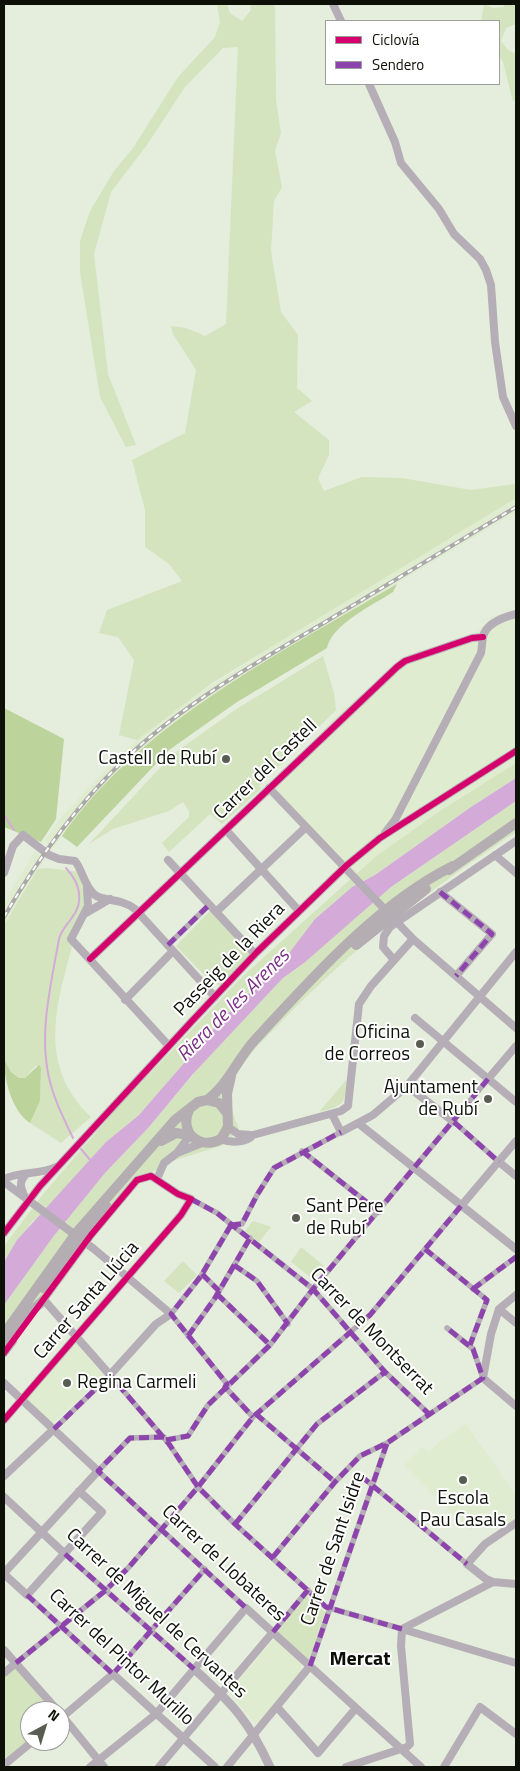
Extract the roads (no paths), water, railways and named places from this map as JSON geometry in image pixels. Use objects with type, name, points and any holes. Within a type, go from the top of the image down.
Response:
[{"type":"main road","points":[[207,1100],[218,1090],[233,1067],[255,1040],[375,919],[423,883],[453,866],[516,824]]},
{"type":"main road","points":[[158,1142],[172,1134],[190,1135],[202,1143],[212,1143],[221,1139],[228,1127],[227,1094],[233,1067]]},
{"type":"main road","points":[[4,1334],[60,1267],[132,1171],[169,1127],[198,1102],[207,1100],[219,1103],[227,1113]]},
{"type":"main road","points":[[189,1110],[186,1121],[190,1135]]},
{"type":"main road","points":[[4,1345],[30,1312],[44,1300]]},
{"type":"street","points":[[333,4],[341,20]]},
{"type":"street","points":[[369,85],[395,142],[401,163],[440,209],[454,234],[480,259],[486,270],[491,285],[495,342],[503,397],[516,426]]},
{"type":"street","points":[[380,838],[400,812],[481,653],[483,637],[489,627],[516,614]]},
{"type":"street","name":"Carrer del Castell","points":[[90,959],[401,664],[472,638],[483,637]]},
{"type":"street","name":"Passeig de la Riera","points":[[4,1233],[40,1186],[255,954],[299,911],[347,871],[380,838],[516,751]]},
{"type":"street","points":[[269,788],[411,937],[516,1028]]},
{"type":"street","points":[[400,812],[402,818],[406,820],[413,818]]},
{"type":"street","points":[[216,912],[306,827]]},
{"type":"street","points":[[226,830],[299,911]]},
{"type":"street","points":[[4,872],[20,836],[25,836],[36,846],[59,859],[75,861],[86,883],[88,899],[83,917],[72,939],[125,1000],[169,1046]]},
{"type":"street","points":[[394,960],[383,946],[384,936],[390,926],[516,841]]},
{"type":"street","points":[[495,855],[516,873]]},
{"type":"street","points":[[168,860],[255,954]]},
{"type":"street","points":[[86,883],[98,897],[111,898],[128,904],[215,997]]},
{"type":"street","points":[[440,892],[492,934],[456,976]]},
{"type":"street","points":[[83,917],[95,906],[111,898]]},
{"type":"street","points":[[125,1000],[210,905]]},
{"type":"street","points":[[228,1127],[238,1134],[253,1135],[332,1114],[348,1106],[359,1004],[363,996],[411,937]]},
{"type":"street","points":[[4,1476],[110,1375],[156,1324],[171,1314],[202,1274],[231,1225],[242,1224],[274,1168],[302,1151],[373,1116],[407,1086],[516,952]]},
{"type":"street","points":[[415,1018],[516,1102]]},
{"type":"street","points":[[4,1573],[130,1438],[165,1439],[188,1436],[208,1405],[270,1345],[313,1289],[516,1046]]},
{"type":"street","points":[[407,1086],[454,1122],[516,1176]]},
{"type":"street","points":[[332,1114],[341,1132]]},
{"type":"street","points":[[358,1123],[516,1249]]},
{"type":"street","points":[[177,1153],[190,1135]]},
{"type":"street","points":[[221,1139],[237,1141],[250,1138],[253,1135]]},
{"type":"street","points":[[4,1674],[106,1590],[198,1487],[255,1416],[370,1315],[516,1141]]},
{"type":"street","points":[[156,1179],[164,1163],[177,1153],[202,1143]]},
{"type":"street","points":[[302,1151],[379,1212]]},
{"type":"street","points":[[60,1165],[50,1170],[11,1176],[4,1180],[94,1249],[171,1314],[227,1384],[225,1387]]},
{"type":"street","points":[[24,1195],[20,1186],[26,1174]]},
{"type":"street","points":[[4,1353],[91,1235],[137,1180],[145,1176],[151,1176],[178,1194],[191,1199]]},
{"type":"street","name":"Carrer de Montserrat","points":[[191,1199],[217,1213],[313,1289],[349,1333],[385,1372],[429,1414]]},
{"type":"street","name":"Carrer Santa Llúcia","points":[[4,1420],[181,1214],[191,1199]]},
{"type":"street","points":[[188,1336],[218,1292],[250,1238]]},
{"type":"street","points":[[426,1250],[487,1300],[470,1345]]},
{"type":"street","points":[[473,1289],[516,1257]]},
{"type":"street","points":[[234,1265],[257,1281],[288,1324]]},
{"type":"street","points":[[202,1274],[270,1345]]},
{"type":"street","points":[[273,1557],[335,1482],[360,1456],[387,1443],[483,1378],[491,1334],[499,1309],[516,1295]]},
{"type":"street","points":[[44,1300],[165,1439],[198,1487],[235,1524],[330,1608],[516,1663]]},
{"type":"street","points":[[499,1309],[516,1323]]},
{"type":"street","points":[[447,1328],[473,1349],[483,1378],[516,1406]]},
{"type":"street","points":[[235,1524],[317,1424],[385,1372]]},
{"type":"street","name":"Carrer de Llobateres","points":[[4,1383],[420,1767]]},
{"type":"street","points":[[225,1387],[255,1416],[335,1482]]},
{"type":"street","name":"Carrer de Sant Isidre","points":[[310,1666],[387,1443]]},
{"type":"street","points":[[361,1476],[486,1579],[493,1582],[516,1584]]},
{"type":"street","points":[[28,1595],[102,1512],[79,1491]]},
{"type":"street","name":"Carrer de Miguel de Cervantes","points":[[4,1497],[222,1694],[255,1734],[270,1767]]},
{"type":"street","points":[[467,1564],[485,1544],[516,1523]]},
{"type":"street","points":[[70,1707],[113,1674],[205,1568]]},
{"type":"street","name":"Carrer del Pintor Murillo","points":[[4,1573],[215,1767]]},
{"type":"street","points":[[402,1629],[493,1582]]},
{"type":"street","points":[[159,1767],[308,1590]]},
{"type":"street","points":[[90,1767],[156,1714],[246,1608]]},
{"type":"street","points":[[346,1767],[410,1744],[401,1646],[402,1629]]},
{"type":"street","points":[[4,1650],[48,1701]]},
{"type":"street","points":[[227,1767],[310,1666]]},
{"type":"street","points":[[277,1707],[318,1753],[356,1708]]},
{"type":"street","points":[[444,1767],[480,1707],[516,1734]]},
{"type":"street","points":[[70,1727],[104,1767]]},
{"type":"street","points":[[9,1764],[23,1751]]},
{"type":"waterway","points":[[4,815],[14,830]]},
{"type":"waterway","points":[[66,868],[75,880],[79,899],[75,913],[62,931],[59,939],[46,1016],[45,1035],[48,1073],[53,1092],[73,1138]]},
{"type":"waterway","points":[[81,1149],[91,1161]]},
{"type":"railway","points":[[4,917],[43,855],[89,797],[123,761],[169,722],[218,687],[516,507]]},
{"type":"place","name":"Castell de Rubí","points":[[226,759]]},
{"type":"place","name":"Oficina de Correos","points":[[420,1044]]},
{"type":"place","name":"Ajuntament de Rubí","points":[[488,1099]]},
{"type":"place","name":"Sant Pere de Rubí","points":[[296,1218]]},
{"type":"place","name":"Regina Carmeli","points":[[67,1383]]},
{"type":"place","name":"Escola Pau Casals","points":[[463,1480]]},
{"type":"district","name":"Mercat","points":[[360,1660]]},
{"type":"water label","name":"Riera de les Arenes","points":[[234,1006]]}]
